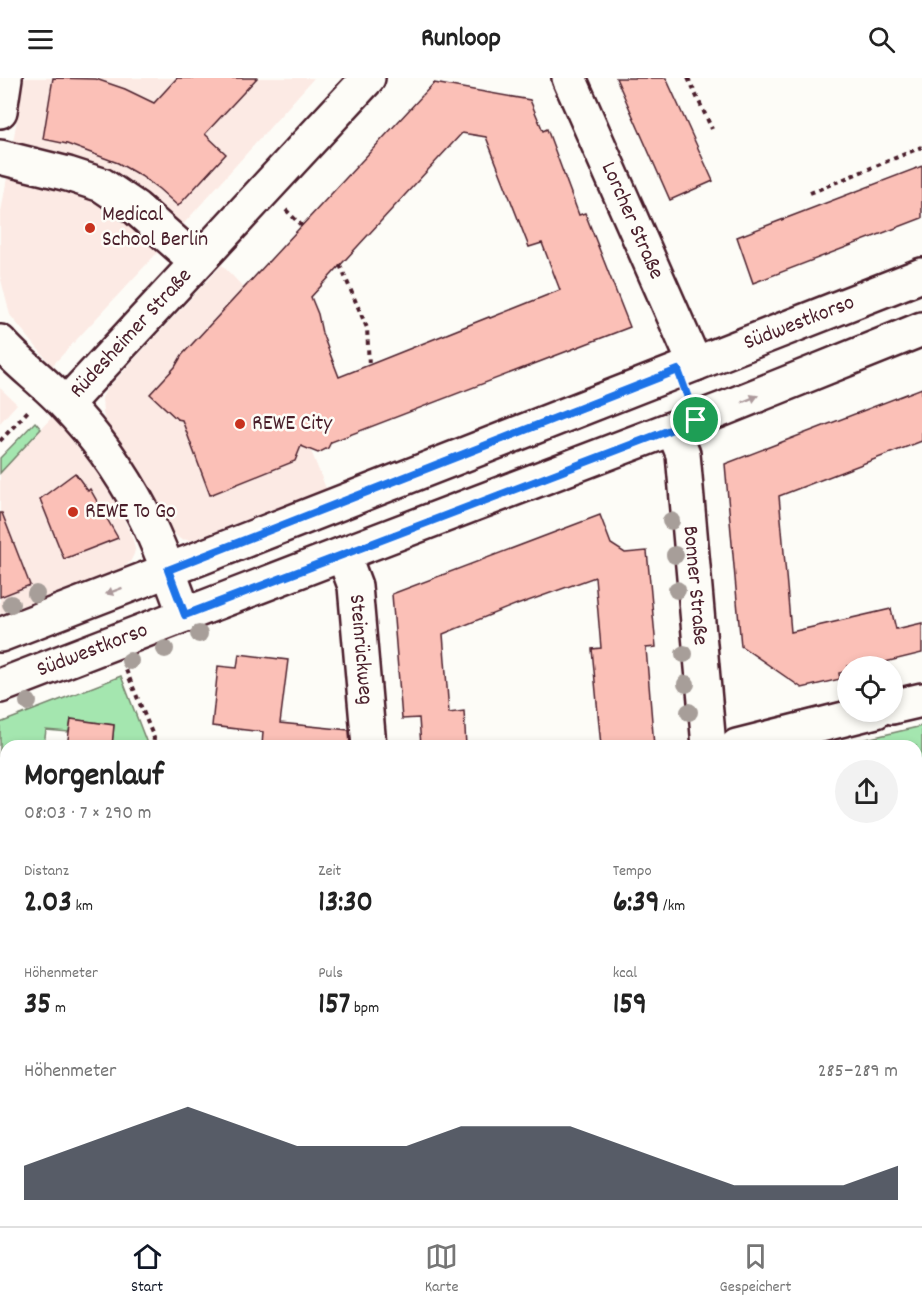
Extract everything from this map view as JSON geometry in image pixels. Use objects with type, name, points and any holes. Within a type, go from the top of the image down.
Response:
[{"type":"street","points":[[0,111],[5,78]]},
{"type":"street","name":"Rüdesheimer Straße","points":[[66,404],[368,78]]},
{"type":"street","name":"Lorcher Straße","points":[[569,78],[686,367]]},
{"type":"street","points":[[0,157],[68,174],[102,186],[136,208],[197,262]]},
{"type":"street","name":"Südwestkorso","points":[[0,634],[922,275]]},
{"type":"street","name":"Südwestkorso","points":[[0,686],[685,424],[922,329]]},
{"type":"street","points":[[0,342],[66,404],[109,458],[144,515],[185,615]]},
{"type":"street","points":[[685,424],[686,367]]},
{"type":"street","name":"Bonner Straße","points":[[685,424],[683,454],[708,740]]},
{"type":"street","name":"Steinrückweg","points":[[343,554],[355,586],[368,740]]},
{"type":"street","points":[[903,704],[922,700]]},
{"type":"street","points":[[761,740],[837,721]]},
{"type":"path","points":[[688,78],[712,129]]},
{"type":"path","points":[[810,193],[922,147]]},
{"type":"path","points":[[286,210],[302,226]]},
{"type":"path","points":[[340,265],[368,328],[369,365]]},
{"type":"path","points":[[0,441],[32,406]]},
{"type":"path","points":[[126,670],[154,740]]},
{"type":"shaded area","name":"Medical School Berlin","points":[[24,78],[314,78],[170,239],[52,366],[10,315],[0,276],[0,218]]},
{"type":"shaded area","points":[[222,265],[248,292],[329,496],[325,498],[314,493],[193,540],[180,539],[170,528],[140,471],[105,421],[102,398],[106,390]]},
{"type":"shaded area","points":[[0,388],[17,404],[0,423]]},
{"type":"shaded area","points":[[53,416],[95,470],[120,510],[133,540],[134,554],[123,568],[0,614],[0,473]]},
{"type":"green space","points":[[35,422],[41,429],[0,473],[0,458]]},
{"type":"green space","points":[[121,676],[146,740],[112,740],[114,725],[71,719],[69,732],[46,730],[45,740],[0,740],[0,723]]},
{"type":"green space","points":[[922,726],[922,740],[862,740]]},
{"type":"building","points":[[53,78],[96,79],[125,89],[154,103],[177,78],[257,78],[205,134],[226,154],[178,206],[141,176],[118,163],[67,144],[43,139]]},
{"type":"building","points":[[616,78],[666,78],[713,181],[670,200]]},
{"type":"building","points":[[434,83],[530,100],[543,131],[547,129],[579,215],[585,213],[630,327],[331,442],[328,448],[318,453],[301,446],[295,461],[210,495],[182,420],[177,419],[150,394],[175,367],[182,355]],"holes":[[[462,133],[486,137],[529,247],[542,243],[560,290],[339,377],[311,297]]]},
{"type":"building","points":[[922,166],[922,218],[753,283],[737,237]]},
{"type":"building","points":[[922,388],[922,441],[779,496],[791,632],[891,609],[896,629],[922,623],[922,653],[903,658],[837,656],[837,680],[802,688],[741,646],[725,464]]},
{"type":"building","name":"REWE To Go","points":[[75,473],[88,491],[90,489],[118,538],[64,559],[40,499]]},
{"type":"building","points":[[0,513],[2,513],[30,585],[0,597]]},
{"type":"building","points":[[600,515],[611,544],[625,553],[647,551],[656,647],[646,648],[654,740],[600,740],[592,649],[601,648],[595,577],[517,604],[443,634],[449,713],[464,711],[466,740],[421,740],[419,718],[402,719],[392,594]]},
{"type":"building","points":[[239,654],[288,660],[280,723],[349,730],[350,740],[262,740],[263,732],[212,726],[218,666],[237,668]]},
{"type":"building","points":[[71,719],[114,725],[113,740],[68,740]]},
{"type":"place","name":"Medical School Berlin","points":[[90,228]]},
{"type":"place","name":"REWE City","points":[[240,424]]},
{"type":"place","name":"REWE To Go","points":[[73,512]]},
{"type":"route","points":[[678,370],[696,420],[185,615],[168,570],[678,370]]}]
